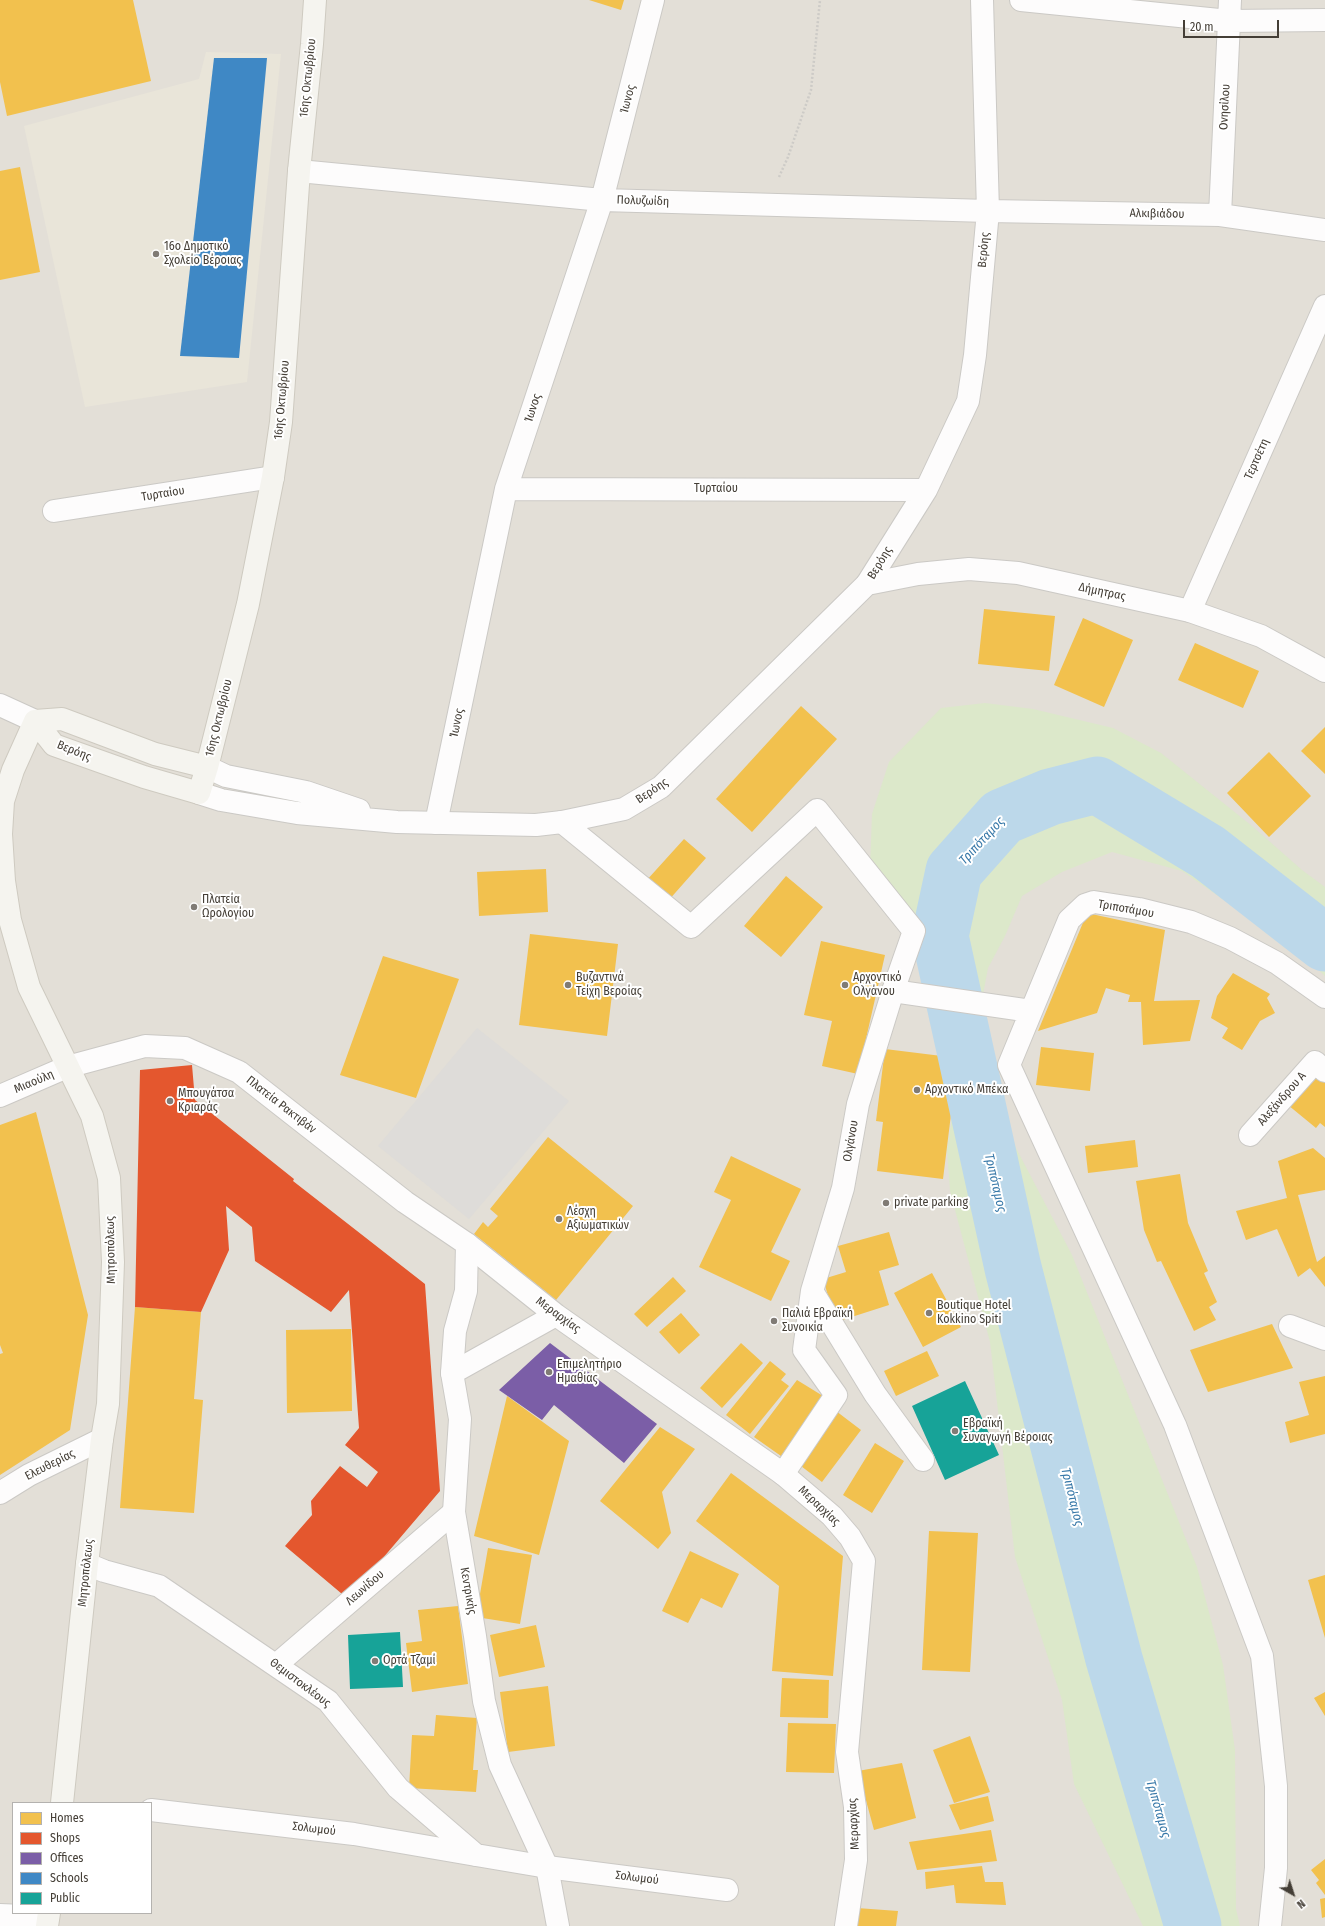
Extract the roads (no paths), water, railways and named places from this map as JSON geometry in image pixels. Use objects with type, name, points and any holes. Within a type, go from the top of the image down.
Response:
[{"type":"main road","name":"16ης Οκτωβρίου","points":[[198,793],[207,767],[248,604],[273,477],[281,422],[299,171],[315,0]]},
{"type":"main road","name":"Βερόης","points":[[35,721],[62,719],[154,754],[207,767]]},
{"type":"main road","name":"Βερόης","points":[[35,721],[54,745],[144,777],[198,793]]},
{"type":"main road","name":"Μητροπόλεως","points":[[35,721],[13,770],[3,801],[1,834],[4,881],[10,920],[29,987],[92,1116],[109,1178],[113,1262],[108,1404],[102,1439],[87,1564],[62,1802]]},
{"type":"street","name":"Ίωνος","points":[[436,823],[506,489],[602,200],[653,0]]},
{"type":"street","name":"Βερόης","points":[[198,793],[221,800],[297,813],[397,822],[536,824],[562,822],[624,809],[661,787],[867,584],[926,490],[968,401],[975,355],[988,211],[982,0]]},
{"type":"street","points":[[1021,0],[1230,11],[1325,20]]},
{"type":"street","name":"Ονησίλου","points":[[1220,215],[1230,11]]},
{"type":"street","name":"Πολυζωίδη","points":[[299,171],[602,200],[988,211]]},
{"type":"street","name":"Αλκιβιάδου","points":[[988,211],[1220,215],[1325,230]]},
{"type":"street","name":"Τερτσέτη","points":[[1190,611],[1325,306]]},
{"type":"street","name":"Τυρταίου","points":[[54,511],[273,477]]},
{"type":"street","name":"Τυρταίου","points":[[506,489],[926,490]]},
{"type":"street","name":"Δήμητρας","points":[[867,584],[918,574],[969,569],[1018,573],[1190,611],[1261,636],[1325,671]]},
{"type":"street","points":[[0,705],[35,721]]},
{"type":"street","name":"Βερόης","points":[[207,767],[226,776],[306,792],[397,822]]},
{"type":"street","name":"Ολγάνου","points":[[562,822],[691,927],[818,810],[914,931],[858,1104],[843,1188],[812,1291],[804,1350],[836,1395],[783,1474]]},
{"type":"street","name":"Τριποτάμου","points":[[1270,1926],[1276,1868],[1276,1786],[1262,1656],[1175,1426],[1009,1065],[1069,920],[1085,905],[1094,902],[1139,909],[1190,922],[1230,938],[1277,963],[1325,997]]},
{"type":"street","points":[[893,992],[1031,1011]]},
{"type":"street","name":"Πλατεία Ρακτιβάν","points":[[68,1067],[145,1046],[185,1048],[239,1072],[405,1202],[467,1244]]},
{"type":"street","name":"Αλεξάνδρου Α","points":[[1250,1136],[1320,1066]]},
{"type":"street","name":"Μιαούλη","points":[[0,1096],[68,1067]]},
{"type":"street","name":"Μεραρχίας","points":[[467,1244],[556,1314],[783,1474],[832,1516],[850,1537],[864,1561],[847,1752],[855,1807],[856,1860],[846,1926]]},
{"type":"street","name":"Κεντρικής","points":[[467,1244],[466,1291],[455,1331],[452,1373],[460,1419],[454,1512],[475,1636],[484,1701],[500,1765],[547,1867],[558,1926]]},
{"type":"street","points":[[812,1291],[875,1394],[923,1460]]},
{"type":"street","points":[[452,1373],[556,1314]]},
{"type":"street","points":[[1290,1326],[1325,1339]]},
{"type":"street","name":"Ελευθερίας","points":[[0,1493],[29,1475],[102,1439]]},
{"type":"street","name":"Λεωνίδου","points":[[276,1665],[454,1512]]},
{"type":"street","name":"Θεμιστοκλέους","points":[[87,1564],[104,1571],[160,1586],[328,1701],[398,1788],[476,1855]]},
{"type":"street","name":"Σολωμού","points":[[152,1810],[354,1834],[476,1855]]},
{"type":"street","points":[[476,1855],[547,1867]]},
{"type":"street","name":"Σολωμού","points":[[547,1867],[727,1890]]},
{"type":"street","points":[[0,1915],[48,1919]]},
{"type":"waterway","name":"Τριπόταμος","points":[[1193,1926],[1114,1659],[1013,1268],[940,936],[954,871],[1002,817],[1050,797],[1097,785],[1208,852],[1325,943]]},
{"type":"place","name":"16ο Δημοτικό Σχολείο Βέροιας","points":[[156,254]]},
{"type":"place","name":"Πλατεία Ωρολογίου","points":[[194,907]]},
{"type":"place","name":"Βυζαντινά Τείχη Βεροίας","points":[[568,985]]},
{"type":"place","name":"Αρχοντικό Ολγάνου","points":[[845,985]]},
{"type":"place","name":"Αρχοντικό Μπέκα","points":[[917,1090]]},
{"type":"place","name":"Μπουγάτσα Κριαράς","points":[[170,1101]]},
{"type":"place","name":"private parking","points":[[886,1203]]},
{"type":"place","name":"Λέσχη Αξιωματικών","points":[[559,1219]]},
{"type":"place","name":"Boutique Hotel Kokkino Spiti","points":[[929,1313]]},
{"type":"place","name":"Παλιά Εβραϊκή Συνοικία","points":[[774,1321]]},
{"type":"place","name":"Επιμελητήριο Ημαθίας","points":[[549,1372]]},
{"type":"place","name":"Εβραϊκή Συναγωγή Βέροιας","points":[[955,1431]]},
{"type":"place","name":"Ορτά Τζαμί","points":[[375,1661]]}]
